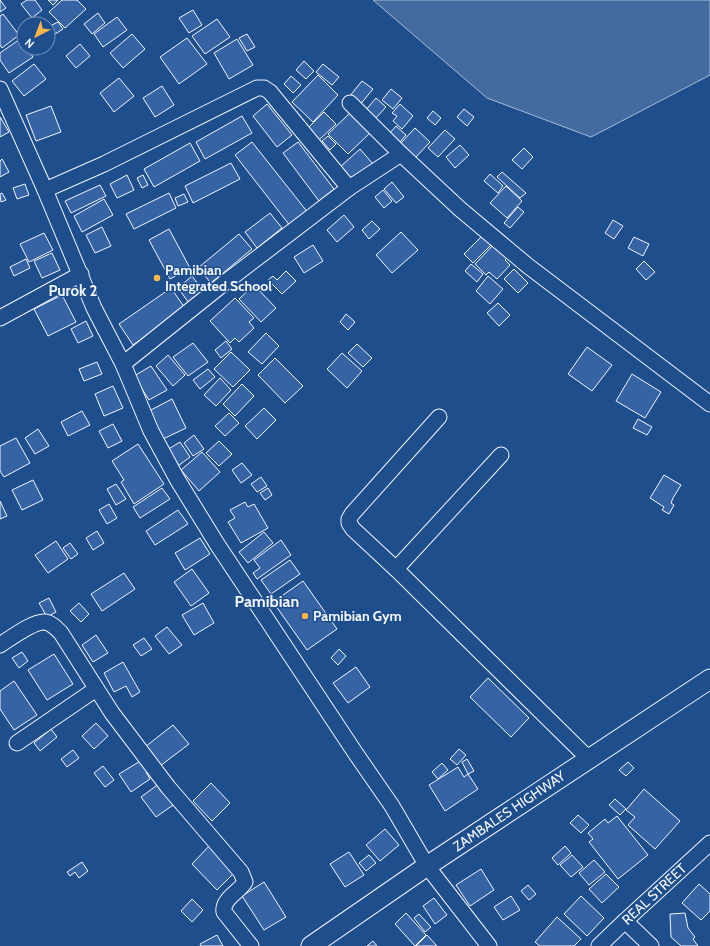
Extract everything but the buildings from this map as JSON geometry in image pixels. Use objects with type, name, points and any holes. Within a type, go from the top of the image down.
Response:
[{"type":"main road","name":"ZAMBALES HIGHWAY","points":[[311,946],[588,758],[710,679]]},
{"type":"street","points":[[45,190],[104,164],[257,88],[264,88],[270,92],[349,188]]},
{"type":"street","points":[[0,89],[45,190],[94,308],[123,364],[151,431],[177,479],[356,754],[392,806],[427,866],[489,946]]},
{"type":"street","points":[[350,104],[460,209],[528,266],[710,404]]},
{"type":"street","points":[[123,364],[223,284],[349,188],[401,154]]},
{"type":"street","points":[[0,318],[81,274]]},
{"type":"street","points":[[439,417],[352,514],[349,519],[349,523],[353,529],[396,569],[588,758]]},
{"type":"street","points":[[396,569],[501,455]]},
{"type":"street","points":[[0,645],[39,622],[46,622],[54,626],[60,633],[112,713],[168,787],[241,872],[245,882],[226,903],[224,912],[251,946]]},
{"type":"street","points":[[17,743],[96,689]]},
{"type":"street","name":"REAL STREET","points":[[599,946],[710,843]]},
{"type":"street","points":[[625,921],[651,946]]},
{"type":"water","points":[[373,0],[710,0],[710,75],[591,137],[487,98]]},
{"type":"place","name":"Pamibian Integrated School","points":[[157,278]]},
{"type":"place","name":"Pamibian Gym","points":[[305,616]]},
{"type":"district","name":"Purok 2","points":[[73,291]]},
{"type":"district","name":"Pamibian","points":[[267,601]]}]
